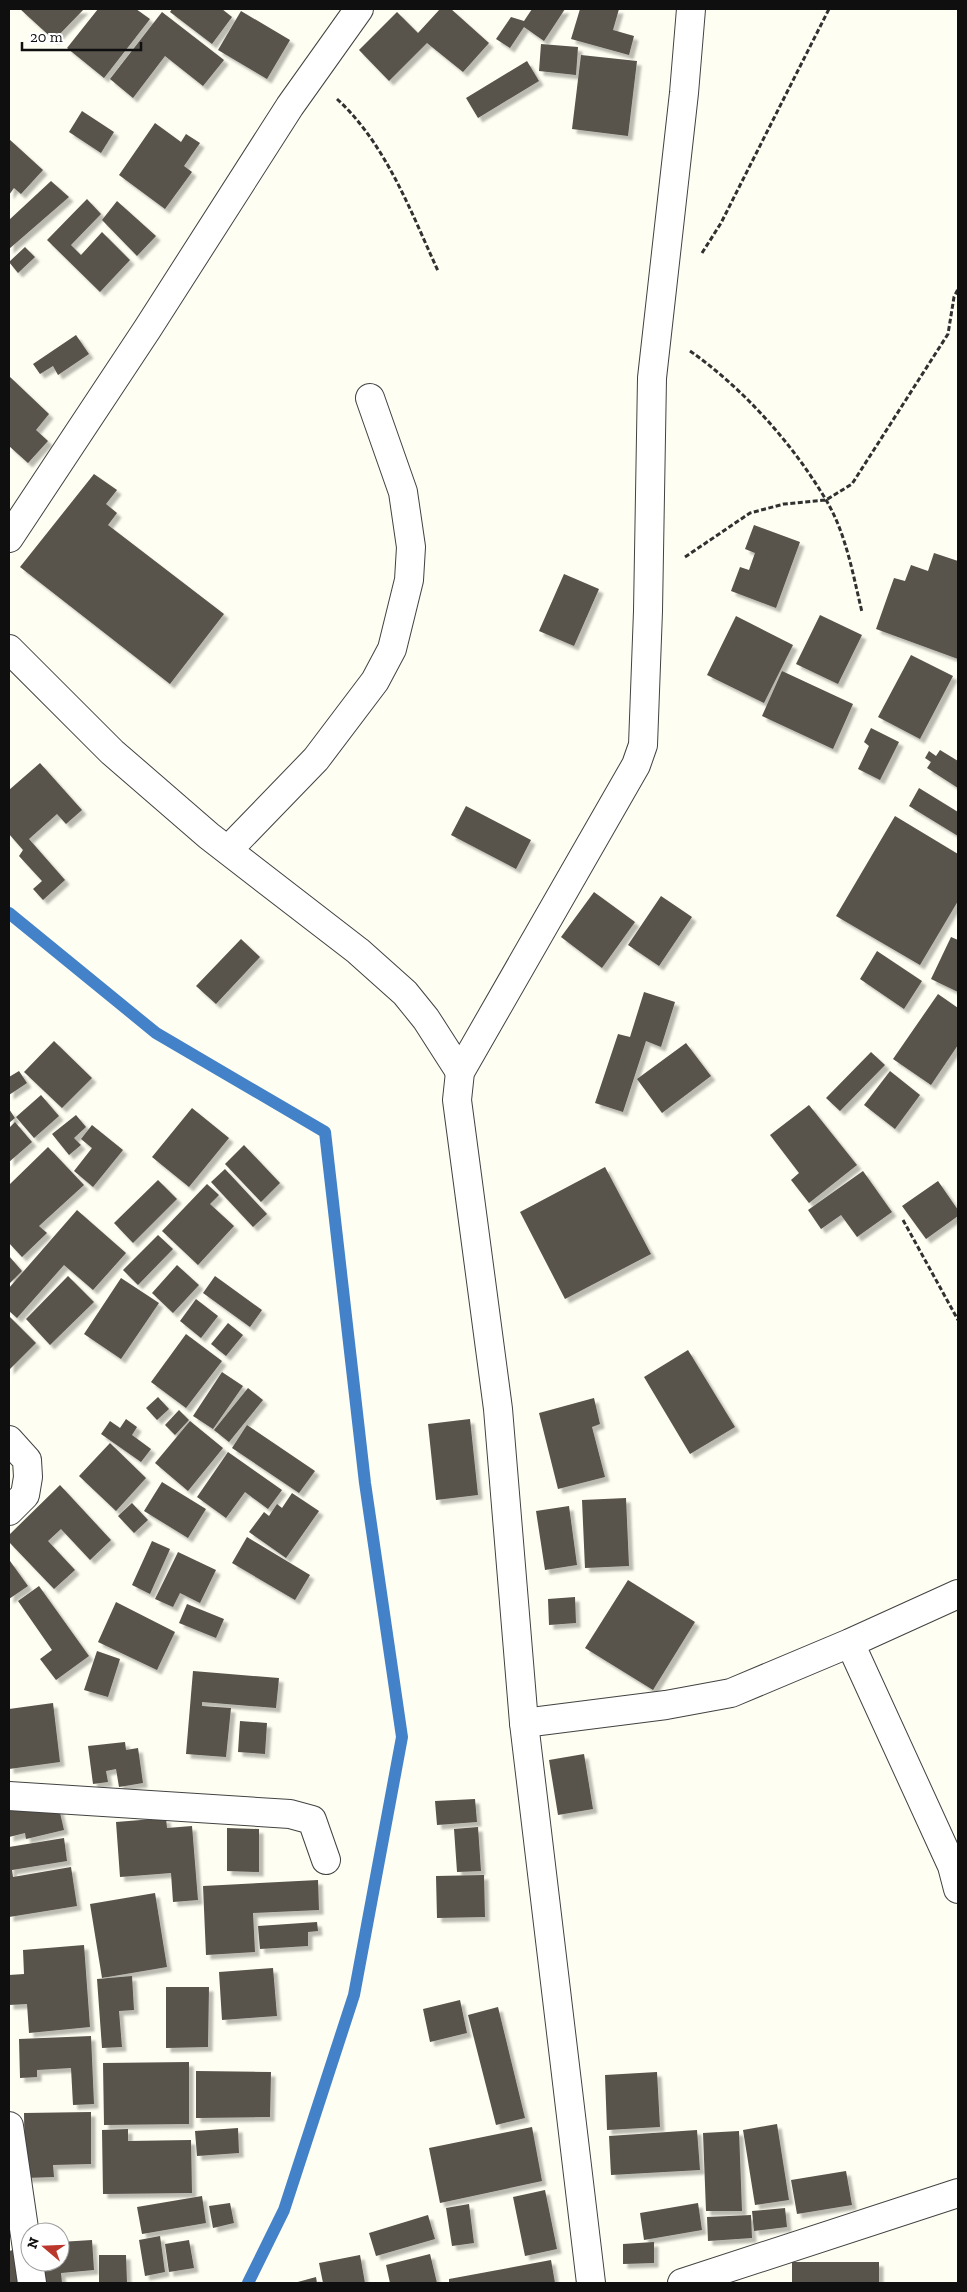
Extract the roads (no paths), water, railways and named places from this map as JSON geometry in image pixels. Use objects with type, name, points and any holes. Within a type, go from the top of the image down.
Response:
[{"type":"street","points":[[9,538],[148,328],[311,74],[359,9]]},
{"type":"street","points":[[591,2283],[524,1724],[498,1409],[457,1100],[460,1072],[636,765],[643,745],[652,386],[684,93],[691,9]]},
{"type":"street","points":[[228,850],[316,760],[375,681],[392,649],[410,580],[410,547],[403,492],[370,398]]},
{"type":"street","points":[[9,649],[112,752],[228,850],[358,951],[405,993],[426,1019],[460,1072]]},
{"type":"street","points":[[9,1440],[26,1460],[28,1477],[25,1495],[9,1511]]},
{"type":"street","points":[[524,1724],[666,1705],[731,1693],[850,1643],[958,1594]]},
{"type":"street","points":[[850,1643],[952,1866],[958,1888]]},
{"type":"street","points":[[9,1796],[290,1814],[312,1820],[326,1860]]},
{"type":"street","points":[[9,2126],[32,2283]]},
{"type":"street","points":[[682,2283],[958,2193]]},
{"type":"waterway","points":[[9,913],[156,1033],[325,1132],[365,1483],[402,1737],[354,1995],[284,2210],[248,2283]]}]
